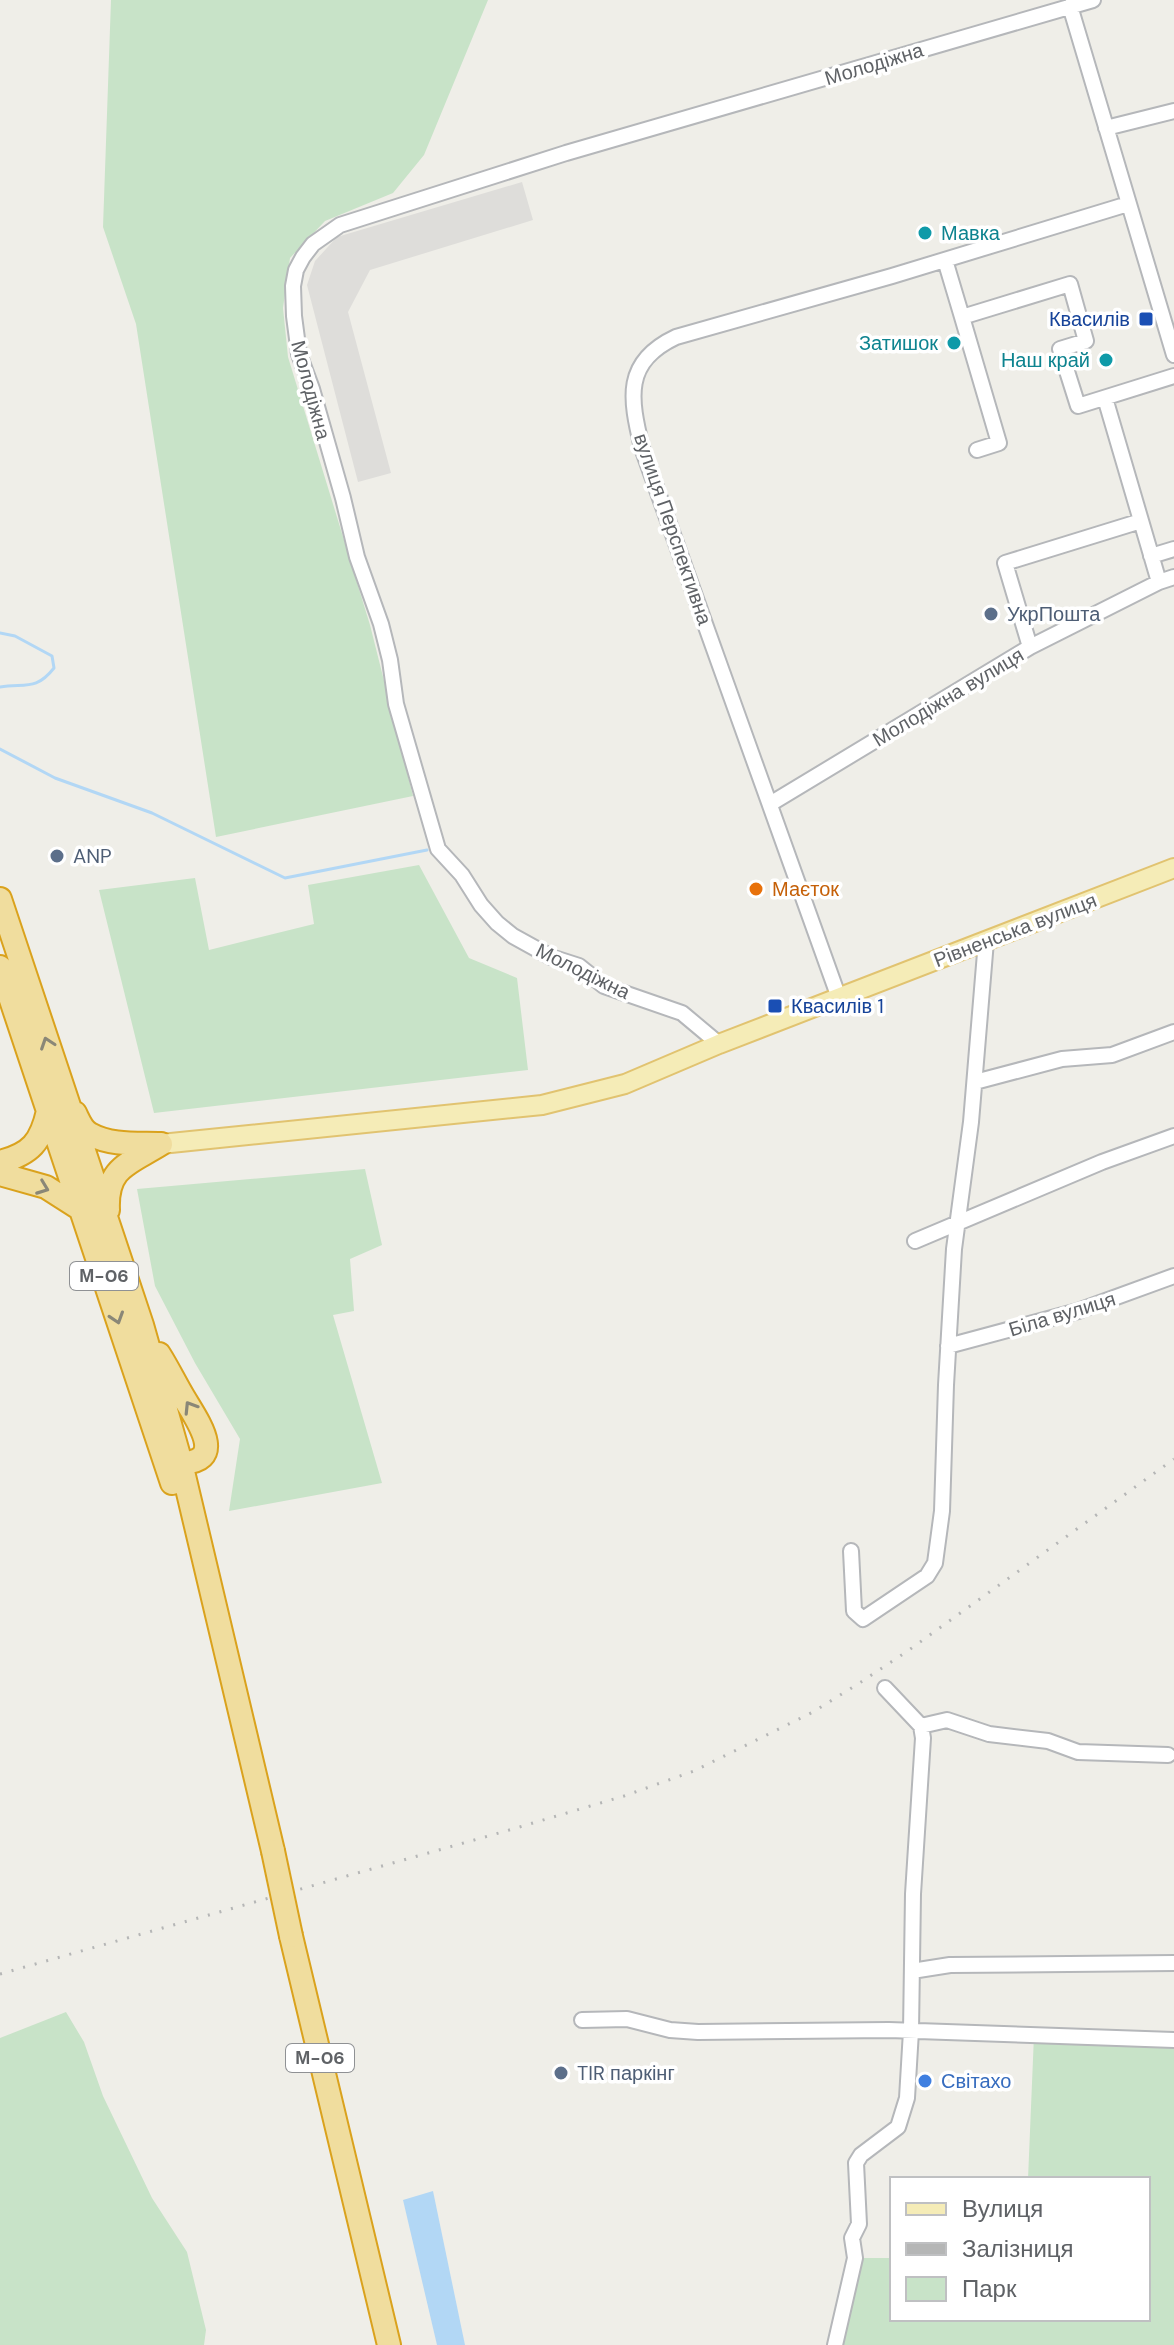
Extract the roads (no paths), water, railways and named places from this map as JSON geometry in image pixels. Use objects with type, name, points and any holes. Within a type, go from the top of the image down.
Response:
[{"type":"highway","name":"М-06","points":[[0,899],[142,1325],[200,1423],[205,1439],[206,1449],[198,1461],[181,1463],[389,2345]]},
{"type":"highway","name":"М-06","points":[[0,967],[219,1625]]},
{"type":"highway","points":[[62,1089],[89,1134],[126,1143],[161,1144]]},
{"type":"highway","points":[[0,1162],[28,1152],[41,1135],[48,1111]]},
{"type":"highway","points":[[108,1223],[107,1193],[111,1179],[124,1166],[161,1144]]},
{"type":"highway","points":[[0,1174],[46,1187],[82,1210]]},
{"type":"highway","points":[[158,1442],[181,1463]]},
{"type":"main road","name":"Рівненська вулиця","points":[[161,1144],[542,1105],[625,1084],[719,1044],[1174,868]]},
{"type":"street","name":"Молодіжна","points":[[719,1044],[682,1013],[604,986],[579,966],[551,957],[513,936],[481,905],[462,875],[438,849],[396,704],[381,624],[357,557],[312,389],[299,354],[294,316],[296,270],[313,244],[340,225],[566,153],[1093,0]]},
{"type":"street","points":[[1070,6],[1174,355]]},
{"type":"street","points":[[1106,128],[1174,111]]},
{"type":"street","name":"вулиця Перспективна","points":[[848,995],[770,804],[642,448],[632,388],[643,362],[657,346],[676,337],[1128,204]]},
{"type":"street","points":[[945,260],[999,443],[977,450]]},
{"type":"street","points":[[962,317],[1070,284],[1086,341],[1060,349],[1078,406],[1174,376]]},
{"type":"street","points":[[1105,398],[1159,582]]},
{"type":"street","points":[[1030,647],[1005,563],[1141,521]]},
{"type":"street","points":[[1151,556],[1174,549]]},
{"type":"street","name":"Молодіжна вулиця","points":[[770,804],[1030,647],[1174,577]]},
{"type":"street","points":[[851,1551],[854,1611],[863,1619],[927,1576],[935,1563],[942,1511],[954,1249],[975,1082],[986,941]]},
{"type":"street","points":[[975,1082],[1062,1059],[1112,1055],[1174,1032]]},
{"type":"street","points":[[915,1241],[1102,1162],[1174,1136]]},
{"type":"street","name":"Біла вулиця","points":[[948,1346],[1078,1311],[1174,1276]]},
{"type":"street","points":[[835,2345],[855,2258],[852,2238],[859,2224],[856,2163],[861,2155],[898,2127],[907,2098],[913,1894],[923,1738],[921,1726],[885,1688]]},
{"type":"street","points":[[921,1726],[947,1720],[989,1734],[1048,1741],[1078,1752],[1168,1755]]},
{"type":"street","points":[[912,1971],[950,1965],[1174,1963]]},
{"type":"street","points":[[582,2020],[627,2019],[670,2030],[698,2032],[911,2031],[1174,2040]]},
{"type":"water","points":[[433,2191],[465,2345],[437,2345],[403,2200]]},
{"type":"waterway","points":[[0,633],[15,636],[52,656],[54,668],[36,683],[0,687]]},
{"type":"waterway","points":[[0,749],[55,778],[152,813],[285,878],[427,850]]},
{"type":"railway","points":[[0,1974],[506,1831],[624,1796],[694,1771],[813,1712],[861,1682],[1174,1459]]},
{"type":"place","name":"Мавка","points":[[925,233]]},
{"type":"place","name":"Квасилів","points":[[1146,319]]},
{"type":"place","name":"Затишок","points":[[954,343]]},
{"type":"place","name":"Наш край","points":[[1106,360]]},
{"type":"place","name":"УкрПошта","points":[[991,614]]},
{"type":"place","name":"ANP","points":[[57,856]]},
{"type":"place","name":"Маєток","points":[[756,889]]},
{"type":"place","name":"Квасилів 1","points":[[775,1006]]},
{"type":"place","name":"TIR паркінг","points":[[561,2073]]},
{"type":"place","name":"Світахо","points":[[925,2081]]}]
